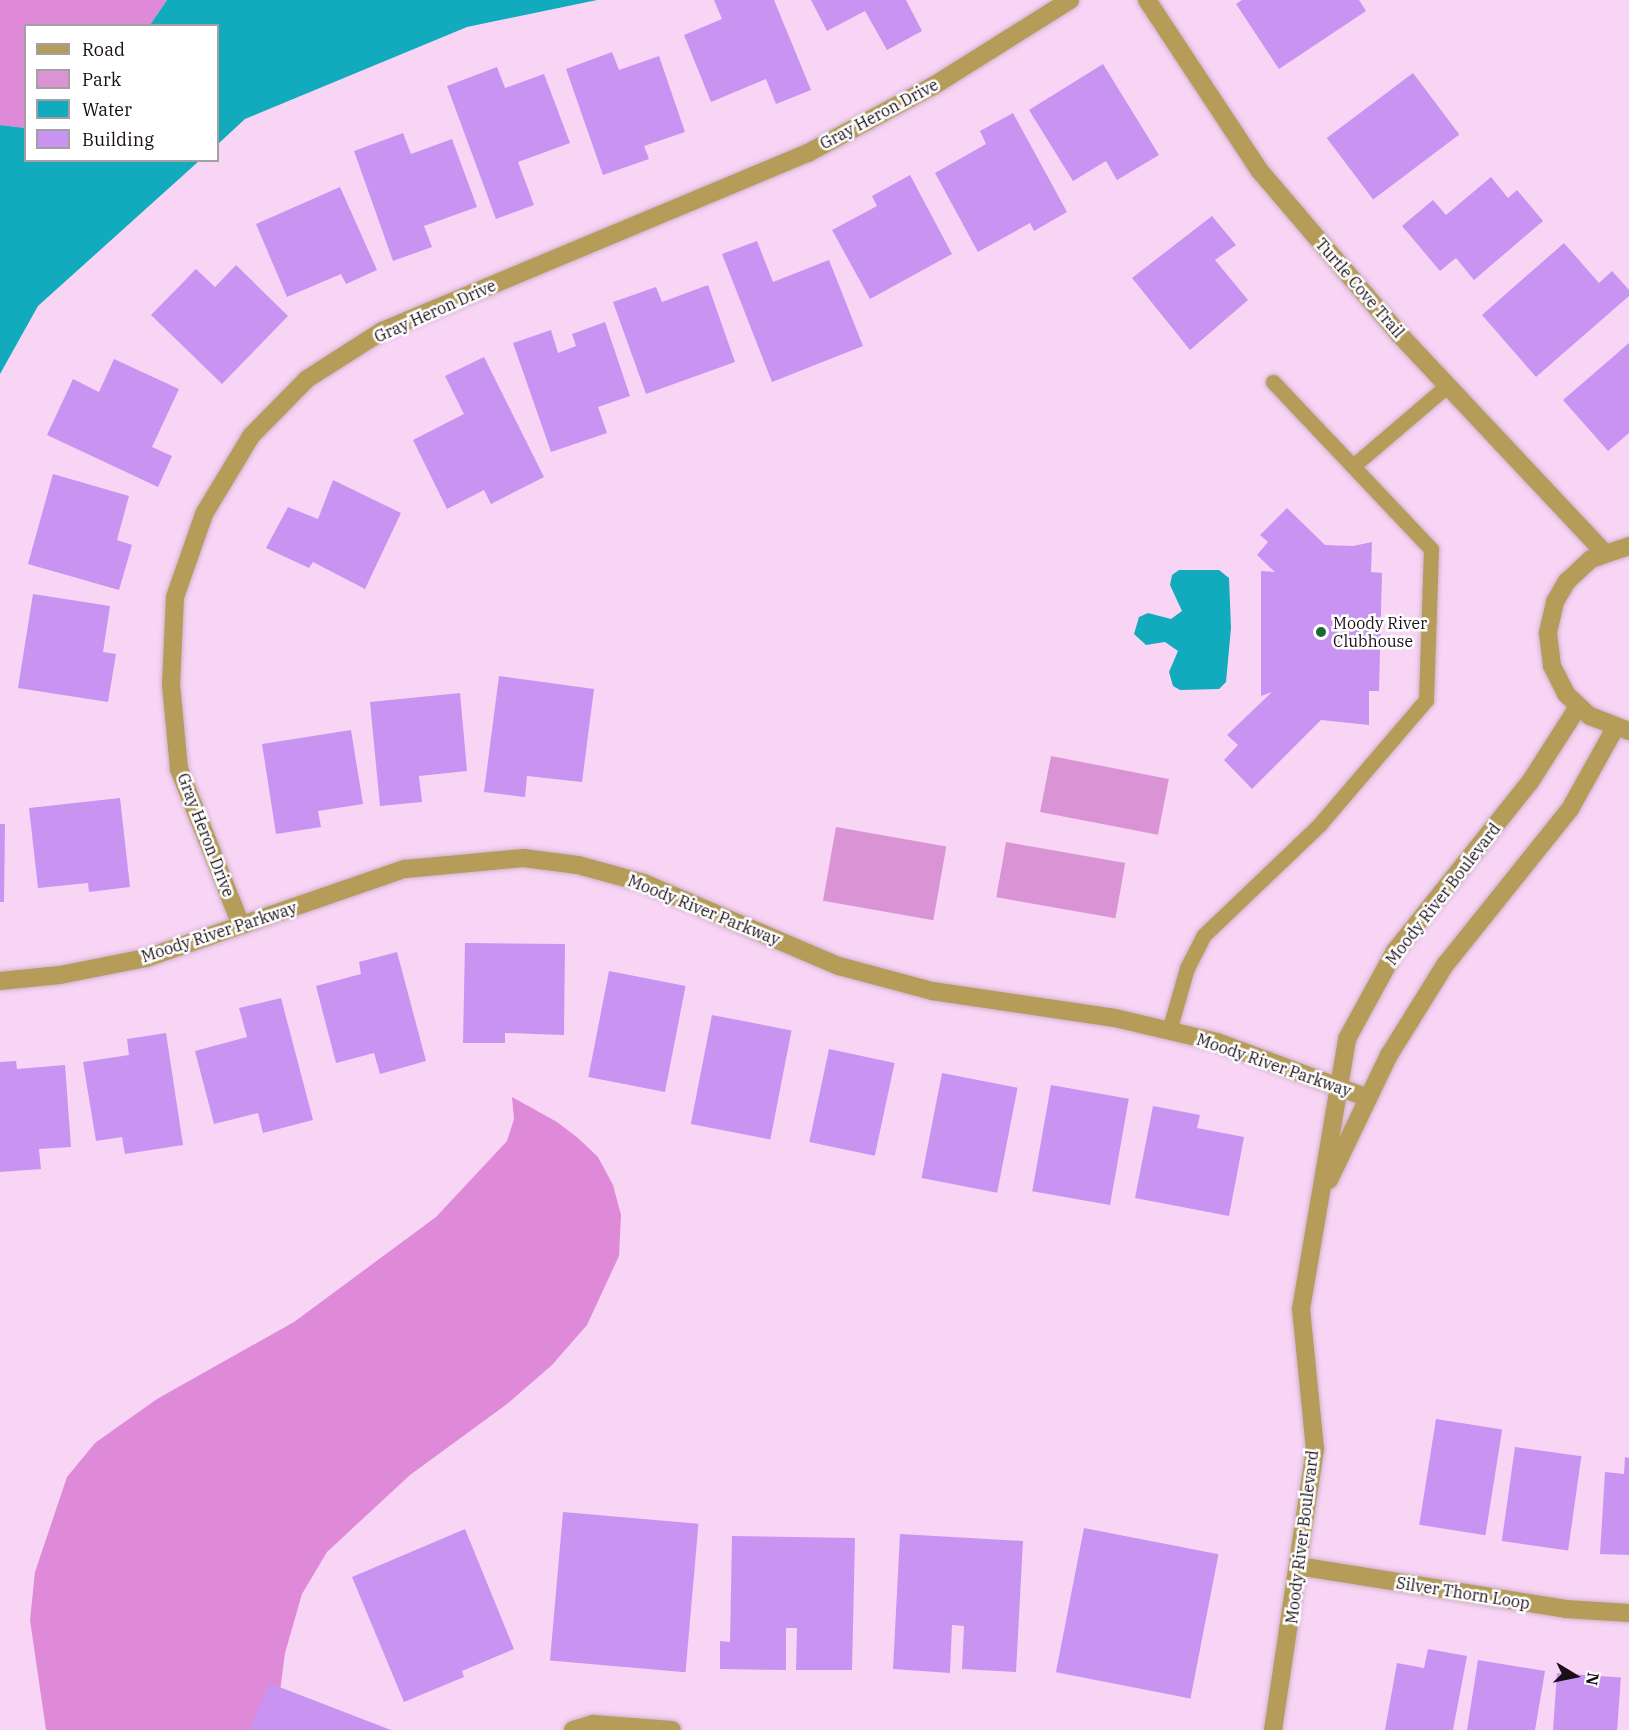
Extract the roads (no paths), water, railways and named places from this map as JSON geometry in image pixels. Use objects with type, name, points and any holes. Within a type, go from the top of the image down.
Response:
[{"type":"street","name":"Gray Heron Drive","points":[[241,925],[179,769],[171,685],[175,597],[204,514],[251,436],[307,380],[382,331],[808,153],[933,86],[1070,0]]},
{"type":"street","name":"Turtle Cove Trail","points":[[1147,0],[1259,170],[1399,334],[1604,552]]},
{"type":"street","name":"Moody River Boulevard","points":[[1319,1200],[1389,1055],[1445,965],[1570,809],[1622,729],[1578,707],[1566,694],[1552,666],[1548,633],[1555,602],[1567,581],[1604,552],[1629,546]]},
{"type":"street","name":"Moody River Boulevard","points":[[1273,1730],[1315,1449],[1301,1309],[1347,1039],[1395,951],[1530,782],[1578,707]]},
{"type":"street","name":"Moody River Parkway","points":[[0,981],[60,975],[146,958],[405,869],[523,858],[578,865],[644,883],[839,966],[909,985],[1115,1018],[1217,1042],[1368,1098]]},
{"type":"street","name":"Silver Thorn Loop","points":[[1298,1566],[1566,1609],[1629,1613]]},
{"type":"street","points":[[573,1730],[593,1724],[672,1730]]},
{"type":"lane","points":[[1169,1031],[1187,968],[1204,935],[1320,824],[1426,700],[1431,549],[1273,382]]},
{"type":"lane","points":[[1353,466],[1448,385]]},
{"type":"water","points":[[167,0],[597,0],[467,27],[245,119],[219,143],[219,24],[151,24]]},
{"type":"water","points":[[0,125],[24,128],[24,162],[198,162],[38,306],[0,374]]},
{"type":"water","points":[[1179,570],[1219,570],[1229,578],[1231,628],[1226,682],[1219,689],[1180,690],[1173,686],[1169,672],[1178,651],[1165,642],[1146,645],[1134,634],[1139,617],[1148,613],[1171,619],[1182,611],[1170,585],[1172,575]]},
{"type":"place","name":"Moody River Clubhouse","points":[[1321,632]]}]
